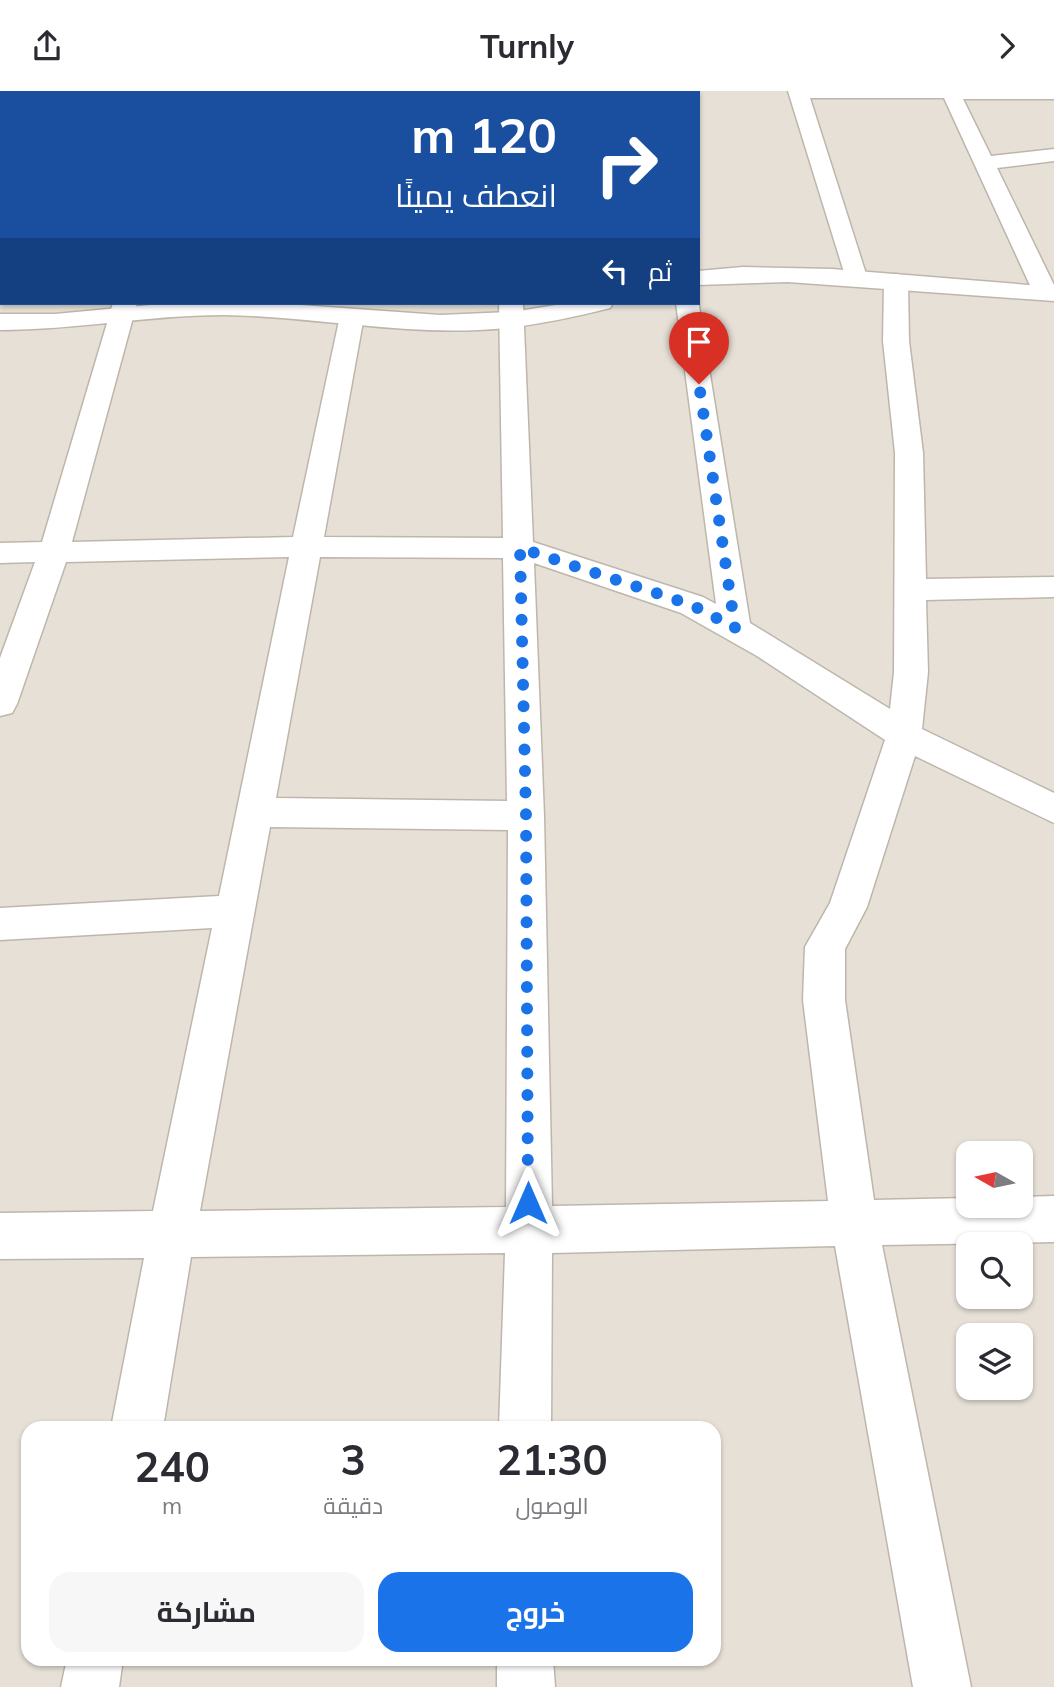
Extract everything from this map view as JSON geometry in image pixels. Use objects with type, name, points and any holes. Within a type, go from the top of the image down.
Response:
[{"type":"street","points":[[950,91],[1050,294]]},
{"type":"street","points":[[855,277],[798,92],[1054,93]]},
{"type":"street","points":[[985,163],[1054,155]]},
{"type":"street","points":[[700,278],[747,272],[855,277],[1050,294]]},
{"type":"street","points":[[896,281],[896,341],[909,453],[911,672],[904,735],[848,907],[825,947],[824,1000],[854,1222],[942,1687]]},
{"type":"street","points":[[0,322],[51,323],[122,309],[301,307],[352,316],[442,321],[581,305]]},
{"type":"street","points":[[688,305],[735,628]]},
{"type":"street","points":[[0,704],[54,551],[122,309]]},
{"type":"street","points":[[511,312],[526,816],[529,1230],[525,1421]]},
{"type":"street","points":[[138,1421],[172,1234],[352,316]]},
{"type":"street","points":[[0,553],[306,547],[520,548],[692,605],[735,628],[904,735],[1050,815]]},
{"type":"street","points":[[909,590],[1054,587]]},
{"type":"street","points":[[254,812],[526,816]]},
{"type":"street","points":[[0,924],[235,911]]},
{"type":"street","points":[[0,1236],[529,1230],[1054,1219]]},
{"type":"street","points":[[90,1687],[94,1666]]},
{"type":"street","points":[[525,1666],[526,1687]]},
{"type":"shaded area","points":[[700,91],[1054,91],[1054,1687],[0,1687],[0,305],[700,305]]},
{"type":"route","points":[[528,1203],[526,816],[520,548],[692,605],[735,628],[699,384]]}]
